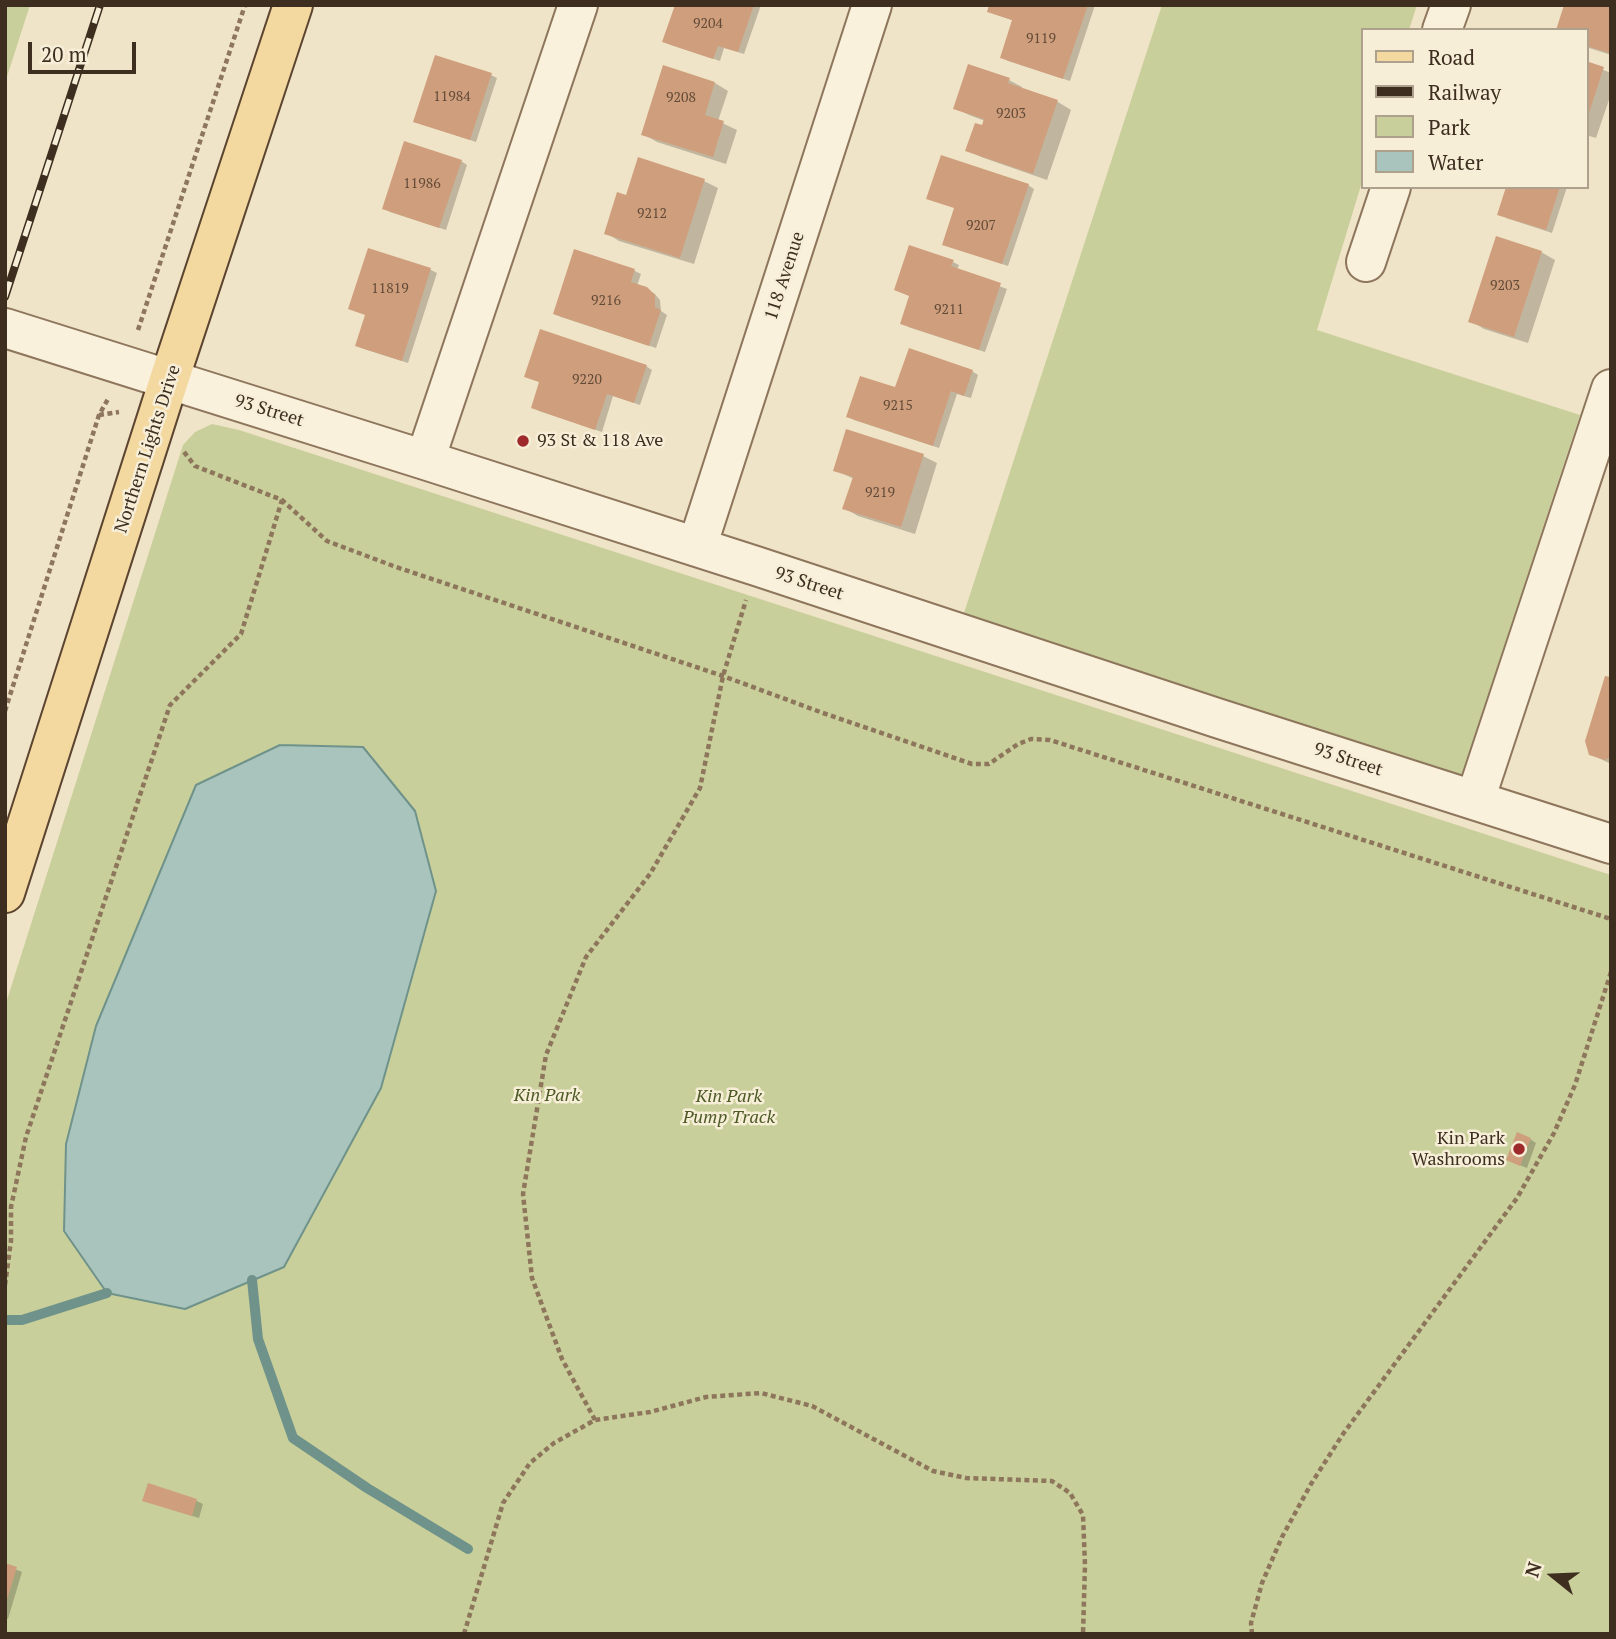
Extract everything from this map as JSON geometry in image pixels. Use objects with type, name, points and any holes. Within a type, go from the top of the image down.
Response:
[{"type":"main road","name":"Northern Lights Drive","points":[[5,893],[169,380],[293,5]]},
{"type":"street","points":[[425,460],[578,5]]},
{"type":"street","name":"118 Avenue","points":[[697,547],[872,5]]},
{"type":"street","points":[[1444,28],[1451,5]]},
{"type":"street","points":[[1366,262],[1390,189]]},
{"type":"street","name":"93 Street","points":[[5,328],[697,547],[1217,719],[1611,844]]},
{"type":"street","points":[[1475,800],[1611,389]]},
{"type":"path","points":[[5,1285],[11,1241],[10,1207],[26,1137],[170,705],[242,634],[282,500],[327,541],[972,764],[989,764],[1018,744],[1031,739],[1049,740],[1611,919]]},
{"type":"path","points":[[595,1420],[562,1359],[532,1278],[523,1194],[546,1055],[586,957],[650,874],[700,788],[723,676],[756,566]]},
{"type":"path","points":[[1252,1634],[1251,1623],[1262,1583],[1282,1536],[1311,1484],[1343,1434],[1517,1198],[1554,1133],[1575,1085],[1611,972]]},
{"type":"path","points":[[464,1634],[503,1503],[530,1463],[554,1443],[595,1420],[650,1412],[706,1397],[761,1392],[812,1406],[933,1471],[965,1478],[1052,1481],[1070,1493],[1083,1515],[1083,1634]]},
{"type":"green space","points":[[5,5],[30,5],[5,83]]},
{"type":"green space","points":[[1162,5],[1417,5],[1410,28],[1360,28],[1360,189],[1317,330],[1580,415],[1461,777],[962,619]]},
{"type":"green space","name":"Kin Park","points":[[212,424],[239,430],[1611,875],[1611,1634],[5,1634],[5,1006],[183,445],[195,432]]},
{"type":"water","points":[[280,745],[363,747],[415,811],[436,891],[381,1088],[284,1267],[185,1309],[107,1293],[64,1231],[66,1144],[96,1026],[196,785]]},
{"type":"building","points":[[675,5],[754,5],[738,52],[718,46],[713,59],[662,42]]},
{"type":"building","points":[[989,5],[1088,5],[1063,79],[1000,58],[1012,20],[987,12]]},
{"type":"building","points":[[1564,5],[1611,5],[1609,53],[1588,47],[1588,28],[1557,28]]},
{"type":"building","points":[[435,55],[492,73],[470,140],[413,122]]},
{"type":"building","points":[[1588,62],[1604,67],[1588,116]]},
{"type":"building","points":[[968,64],[1010,78],[1008,83],[1058,100],[1033,174],[965,151],[975,123],[982,125],[984,119],[953,109]]},
{"type":"building","points":[[663,65],[715,82],[705,115],[724,121],[713,157],[641,135]]},
{"type":"building","points":[[404,141],[462,160],[439,228],[382,209]]},
{"type":"building","points":[[941,155],[1029,184],[1002,264],[942,245],[954,208],[926,199]]},
{"type":"building","points":[[638,157],[705,179],[680,258],[604,234],[617,192],[626,195]]},
{"type":"building","points":[[1505,189],[1559,189],[1546,230],[1497,215]]},
{"type":"building","points":[[1496,236],[1542,251],[1514,337],[1468,322]]},
{"type":"building","points":[[909,245],[954,260],[951,266],[1001,283],[979,350],[900,324],[909,296],[894,290]]},
{"type":"building","points":[[368,248],[431,268],[402,361],[355,346],[365,315],[348,309]]},
{"type":"building","points":[[574,249],[635,269],[631,282],[647,287],[655,295],[655,307],[661,310],[649,346],[553,314]]},
{"type":"building","points":[[540,329],[647,365],[634,403],[607,394],[595,430],[531,408],[539,382],[524,377]]},
{"type":"building","points":[[909,348],[973,370],[964,396],[951,391],[933,446],[846,417],[860,376],[895,387]]},
{"type":"building","points":[[846,429],[924,454],[901,527],[842,509],[853,477],[833,471]]},
{"type":"building","points":[[1605,676],[1611,677],[1611,757],[1605,760],[1589,755],[1585,741]]},
{"type":"building","name":"Kin Park Washrooms","points":[[1517,1132],[1531,1138],[1520,1166],[1506,1160]]},
{"type":"building","points":[[148,1483],[197,1499],[192,1516],[142,1501]]},
{"type":"building","points":[[5,1563],[17,1567],[6,1603],[5,1603]]},
{"type":"waterway","points":[[252,1280],[258,1339],[293,1438],[367,1488],[468,1549]]},
{"type":"waterway","points":[[5,1320],[22,1320],[107,1293]]},
{"type":"railway","points":[[5,297],[100,5]]},
{"type":"place","name":"93 St & 118 Ave","points":[[523,441]]},
{"type":"place","name":"Kin Park Washrooms","points":[[1519,1149]]},
{"type":"park label","name":"Kin Park Pump Track","points":[[729,1107]]}]
